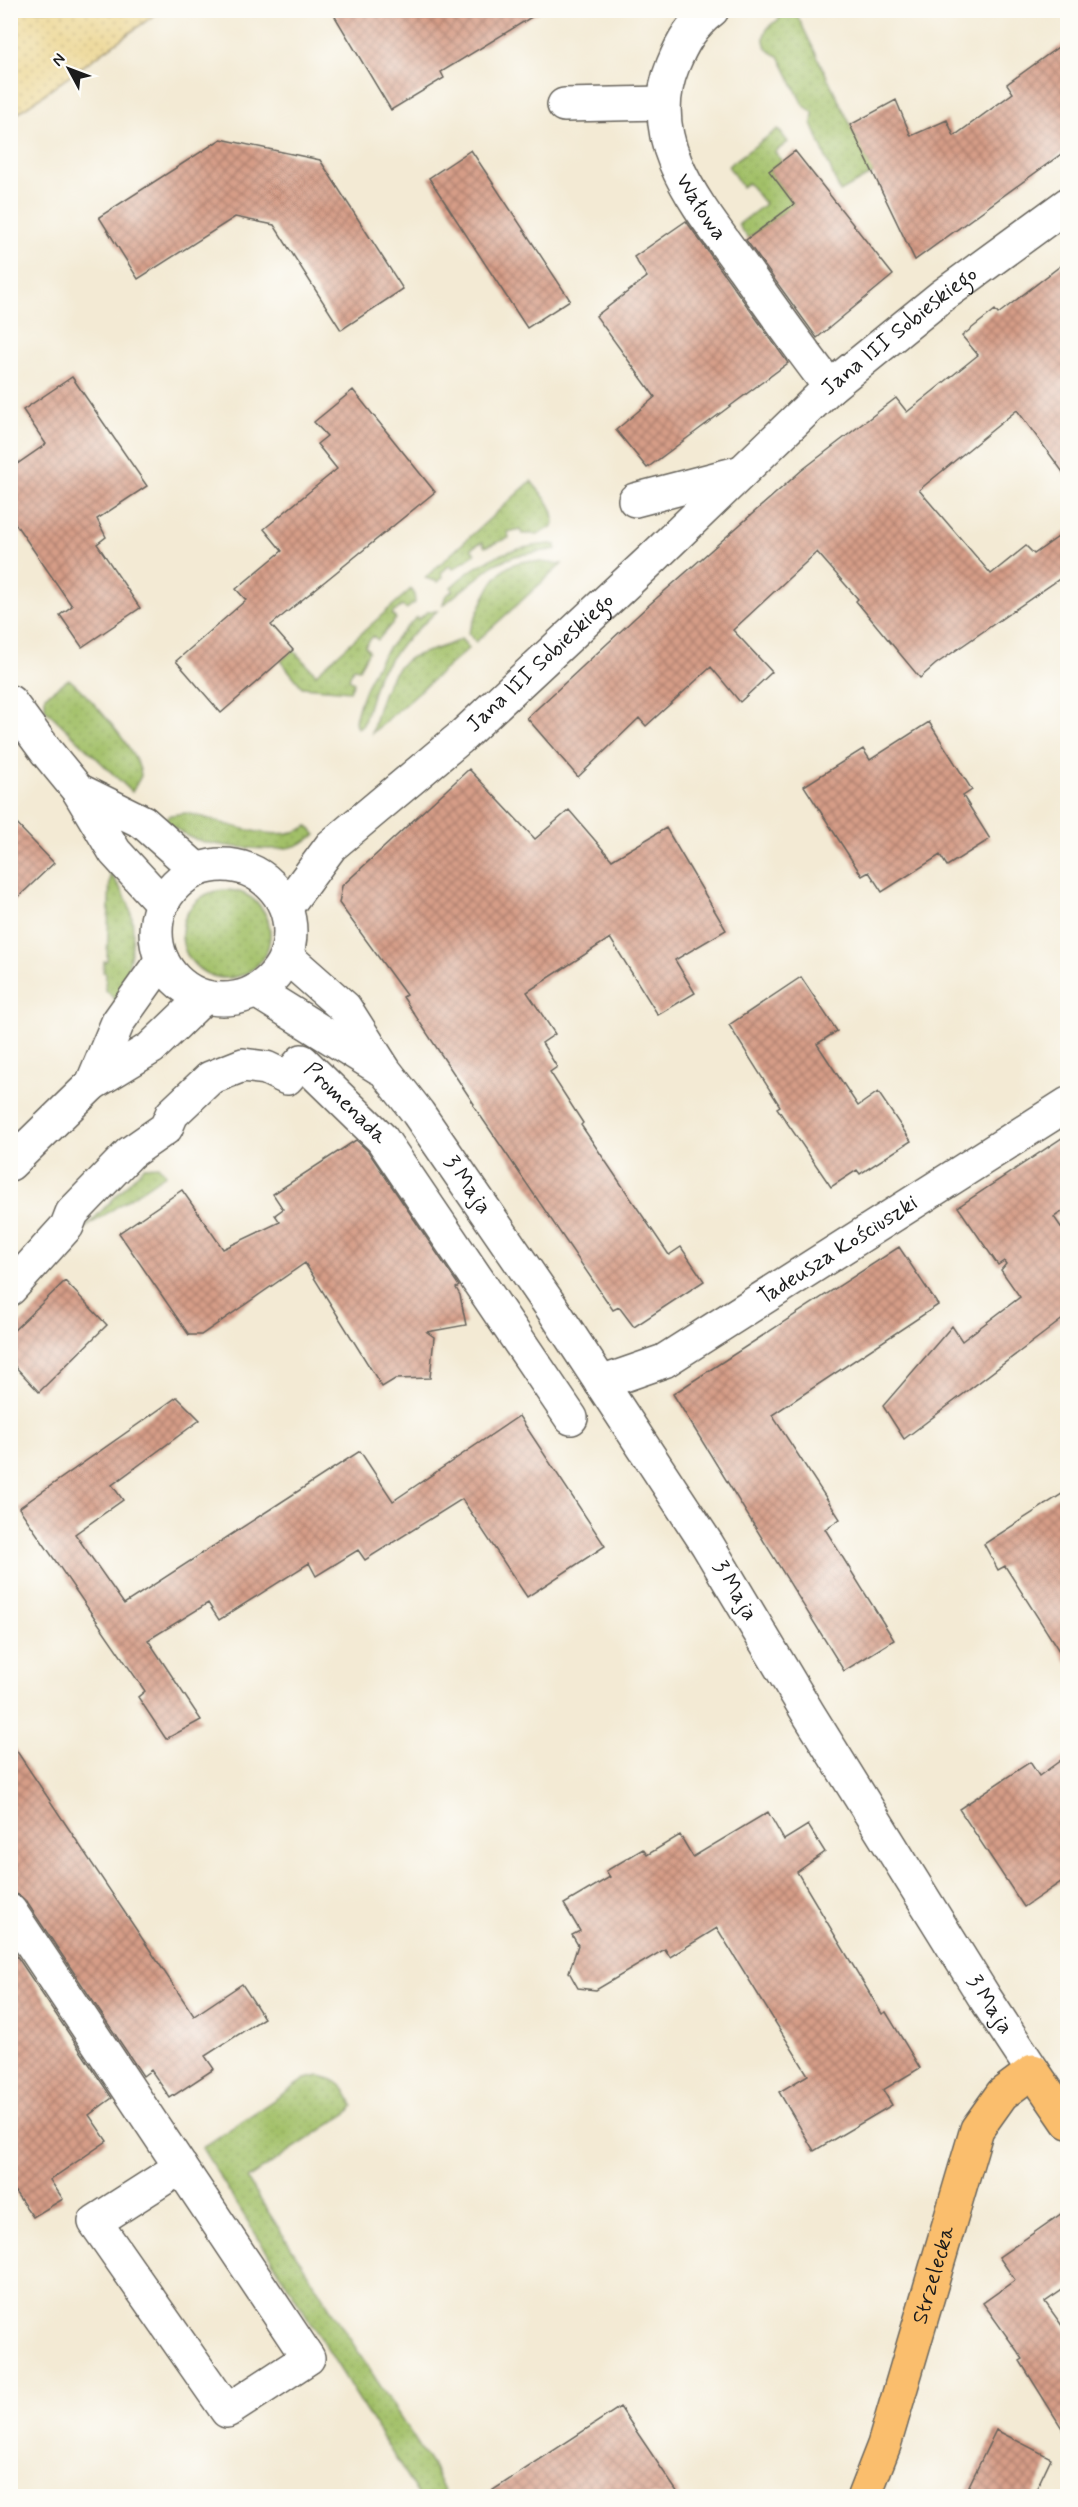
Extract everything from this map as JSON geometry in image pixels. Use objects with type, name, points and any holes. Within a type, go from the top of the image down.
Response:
[{"type":"main road","name":"3 Maja","points":[[1033,2071],[1068,2122]]},
{"type":"main road","name":"Strzelecka","points":[[864,2496],[884,2445],[977,2129],[1002,2094],[1033,2071]]},
{"type":"street","name":"Wałowa","points":[[712,10],[699,20],[682,44],[663,103],[664,131],[686,187],[830,387]]},
{"type":"street","points":[[564,105],[663,103]]},
{"type":"street","name":"Jana III Sobieskiego","points":[[286,908],[331,846],[460,738],[653,558],[830,387],[942,296],[1068,204]]},
{"type":"street","name":"Jana III Sobieskiego","points":[[635,500],[741,472]]},
{"type":"street","points":[[10,702],[45,751],[78,790],[115,852],[162,903]]},
{"type":"street","points":[[78,790],[143,822],[196,869]]},
{"type":"street","name":"Jana III Sobieskiego","points":[[263,877],[331,846]]},
{"type":"street","points":[[219,864],[242,867],[263,877],[277,891],[286,908],[291,932],[286,956],[274,976],[256,991],[231,999],[204,997],[180,983],[162,960],[156,932],[162,903],[176,883],[196,869],[219,864]]},
{"type":"street","name":"3 Maja","points":[[286,956],[345,1008],[385,1071],[418,1113],[601,1383],[708,1544],[808,1713],[1033,2071]]},
{"type":"street","points":[[92,1084],[118,1022],[162,960]]},
{"type":"street","name":"3 Maja","points":[[256,991],[385,1071]]},
{"type":"street","points":[[10,1164],[92,1084],[151,1048],[204,997]]},
{"type":"street","name":"Promenada","points":[[10,1289],[67,1226],[72,1213],[130,1153],[166,1128],[172,1114],[210,1078],[243,1065],[266,1068],[287,1078],[302,1061],[382,1139],[571,1418]]},
{"type":"street","name":"Tadeusza Kościuszki","points":[[601,1383],[664,1361],[1068,1104]]},
{"type":"street","points":[[10,1911],[181,2167],[308,2358],[227,2411],[95,2222],[181,2167]]},
{"type":"green space","points":[[781,11],[795,11],[874,173],[840,192],[812,124],[813,112],[803,105],[779,56],[767,49],[765,44],[765,33],[779,20]]},
{"type":"green space","points":[[778,129],[788,142],[775,152],[782,161],[769,171],[794,204],[748,238],[738,225],[765,204],[748,183],[742,187],[728,166]]},
{"type":"green space","points":[[531,481],[552,509],[554,521],[552,527],[538,534],[522,534],[520,529],[508,532],[509,538],[485,547],[482,542],[471,548],[475,554],[453,569],[450,565],[441,573],[443,577],[438,582],[425,578]]},
{"type":"green space","points":[[556,545],[556,549],[515,556],[495,564],[443,605],[445,597],[453,590],[451,587],[485,562],[522,548]]},
{"type":"green space","points":[[528,561],[562,564],[476,642],[468,633],[489,588],[505,569]]},
{"type":"green space","points":[[411,589],[415,603],[406,609],[402,606],[392,614],[396,619],[378,640],[373,636],[365,646],[369,651],[359,669],[353,668],[349,679],[354,682],[350,691],[302,687],[281,661],[293,650],[316,674]]},
{"type":"green space","points":[[437,611],[402,644],[378,675],[363,725],[357,728],[356,717],[364,693],[382,657],[417,617],[419,619],[427,612]]},
{"type":"green space","points":[[461,639],[469,648],[372,733],[384,690],[396,670],[412,657]]},
{"type":"green space","points":[[69,679],[100,710],[132,753],[141,776],[132,792],[45,709],[45,696]]},
{"type":"green space","points":[[186,813],[264,833],[295,832],[308,826],[316,835],[300,844],[286,848],[259,849],[213,844],[192,838],[163,821],[171,815]]},
{"type":"green space","points":[[110,872],[129,905],[133,929],[131,954],[117,1002],[105,989],[106,973],[103,972],[104,961],[107,961]]},
{"type":"green space","points":[[226,890],[243,894],[257,903],[266,917],[270,934],[266,951],[257,965],[243,974],[226,978],[209,974],[195,965],[186,951],[182,934],[186,917],[195,903],[209,894]]},
{"type":"green space","points":[[158,1166],[166,1174],[85,1228],[144,1167]]},
{"type":"green space","points":[[319,2076],[331,2079],[344,2089],[353,2106],[349,2112],[247,2179],[434,2469],[446,2496],[419,2496],[202,2148],[305,2079]]},
{"type":"sand","points":[[11,10],[160,10],[160,11],[11,118]]},
{"type":"building","points":[[331,10],[543,10],[441,72],[444,78],[391,110]]},
{"type":"building","points":[[1068,40],[1068,149],[915,260],[850,125],[896,100],[911,136],[947,120],[954,136],[1013,93],[1007,84]]},
{"type":"building","points":[[221,139],[320,160],[403,289],[341,330],[274,225],[235,217],[138,279],[99,217]]},
{"type":"building","points":[[471,150],[570,300],[527,328],[429,178]]},
{"type":"building","points":[[795,151],[893,275],[817,338],[746,240],[794,204],[769,171]]},
{"type":"building","points":[[686,221],[788,363],[647,468],[616,430],[655,397],[596,316],[647,277],[634,257]]},
{"type":"building","points":[[1068,260],[1068,479],[1017,410],[919,490],[991,574],[1026,546],[1034,554],[1068,530],[1068,573],[936,664],[920,678],[856,601],[858,599],[817,552],[733,630],[772,672],[740,702],[711,667],[646,726],[639,718],[578,777],[527,718],[650,604],[802,470],[896,398],[907,412],[978,355],[962,336],[995,310],[998,314]]},
{"type":"building","points":[[72,377],[147,486],[97,519],[106,537],[97,544],[140,608],[82,647],[60,615],[72,606],[10,516],[10,469],[46,444],[23,410]]},
{"type":"building","points":[[353,390],[435,492],[271,625],[293,650],[221,713],[176,661],[246,600],[236,589],[282,551],[264,529],[337,469],[317,444],[327,436],[314,422]]},
{"type":"building","points":[[929,722],[972,790],[963,796],[990,839],[947,866],[940,855],[882,892],[869,872],[862,876],[804,786],[863,749],[870,760]]},
{"type":"building","points":[[469,769],[535,839],[569,810],[612,860],[666,828],[726,930],[675,960],[695,993],[658,1015],[610,938],[527,992],[555,1034],[542,1043],[557,1067],[550,1072],[583,1123],[581,1125],[669,1255],[681,1247],[704,1281],[634,1327],[619,1307],[613,1310],[473,1105],[403,997],[406,995],[339,903],[342,886]]},
{"type":"building","points":[[10,817],[54,863],[10,905]]},
{"type":"building","points":[[801,977],[837,1031],[817,1044],[858,1106],[878,1092],[911,1141],[860,1174],[857,1170],[831,1187],[777,1108],[780,1106],[729,1025]]},
{"type":"building","points":[[1068,1134],[1068,1208],[1054,1217],[1068,1237],[1068,1315],[904,1439],[883,1406],[952,1326],[962,1341],[1020,1297],[1001,1270],[1006,1264],[1004,1261],[998,1265],[958,1207]]},
{"type":"building","points":[[356,1140],[368,1151],[459,1286],[456,1288],[460,1295],[466,1325],[427,1332],[434,1337],[430,1378],[395,1379],[382,1387],[305,1263],[201,1335],[189,1335],[119,1233],[182,1190],[223,1249],[280,1222],[275,1215],[283,1209],[273,1194]]},
{"type":"building","points":[[899,1247],[938,1305],[772,1415],[840,1519],[825,1529],[894,1640],[844,1671],[673,1394]]},
{"type":"building","points":[[65,1281],[107,1325],[39,1392],[10,1361],[10,1334]]},
{"type":"building","points":[[177,1397],[200,1420],[112,1485],[123,1500],[75,1534],[124,1604],[360,1451],[393,1501],[519,1416],[605,1546],[527,1597],[462,1499],[365,1560],[358,1550],[316,1576],[309,1563],[219,1620],[208,1603],[148,1640],[201,1720],[166,1739],[138,1697],[145,1691],[19,1508]]},
{"type":"building","points":[[1068,1490],[1068,1665],[1005,1566],[998,1570],[984,1544]]},
{"type":"building","points":[[10,1741],[194,2016],[242,1984],[264,2018],[205,2056],[214,2069],[170,2098],[151,2070],[143,2076],[26,1901],[19,1895],[10,1893]]},
{"type":"building","points":[[1068,1755],[1068,1877],[1024,1907],[959,1809],[1030,1762],[1039,1776]]},
{"type":"building","points":[[768,1812],[784,1840],[808,1825],[825,1852],[797,1872],[882,2014],[886,2012],[920,2068],[883,2090],[892,2105],[814,2151],[779,2092],[808,2075],[717,1928],[670,1957],[665,1949],[596,1990],[578,1988],[569,1972],[578,1945],[572,1935],[580,1931],[564,1904],[610,1877],[606,1871],[643,1849],[647,1855],[680,1835],[693,1857]]},
{"type":"building","points":[[10,1946],[112,2098],[89,2115],[107,2141],[50,2180],[63,2199],[33,2217],[10,2185]]},
{"type":"building","points":[[1068,2209],[1068,2286],[1045,2302],[1068,2334],[1068,2438],[1020,2361],[1023,2359],[983,2303],[1015,2280],[999,2257]]},
{"type":"building","points":[[620,2407],[680,2496],[484,2496]]},
{"type":"building","points":[[996,2430],[1051,2458],[1033,2496],[964,2496]]}]
